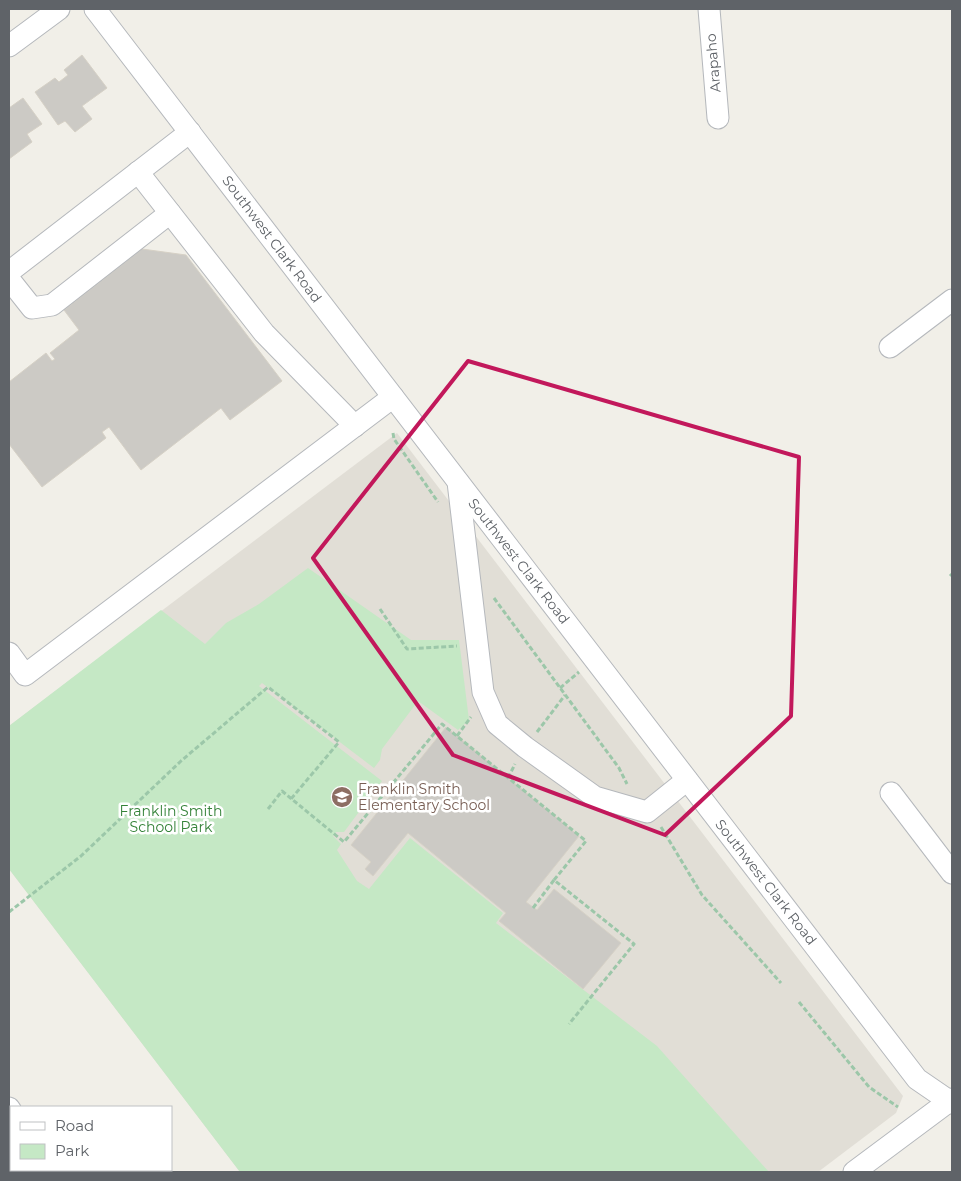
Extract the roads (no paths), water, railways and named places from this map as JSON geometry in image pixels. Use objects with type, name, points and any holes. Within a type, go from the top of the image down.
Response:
[{"type":"street","points":[[9,46],[59,9]]},
{"type":"street","name":"Southwest Clark Road","points":[[95,9],[917,1079],[952,1101]]},
{"type":"street","name":"Arapaho","points":[[709,9],[718,118]]},
{"type":"street","points":[[9,272],[190,132]]},
{"type":"street","points":[[138,172],[264,333],[355,426]]},
{"type":"street","points":[[9,279],[32,308],[52,305],[170,213]]},
{"type":"street","points":[[890,347],[952,300]]},
{"type":"street","points":[[9,653],[26,675],[393,397]]},
{"type":"street","points":[[458,482],[483,692],[497,724],[595,797],[647,812],[687,780]]},
{"type":"street","points":[[892,793],[952,872]]},
{"type":"street","points":[[854,1172],[952,1101]]},
{"type":"place","name":"Franklin Smith Elementary School","points":[[342,797]]},
{"type":"park label","name":"Franklin Smith School Park","points":[[171,820]]}]
